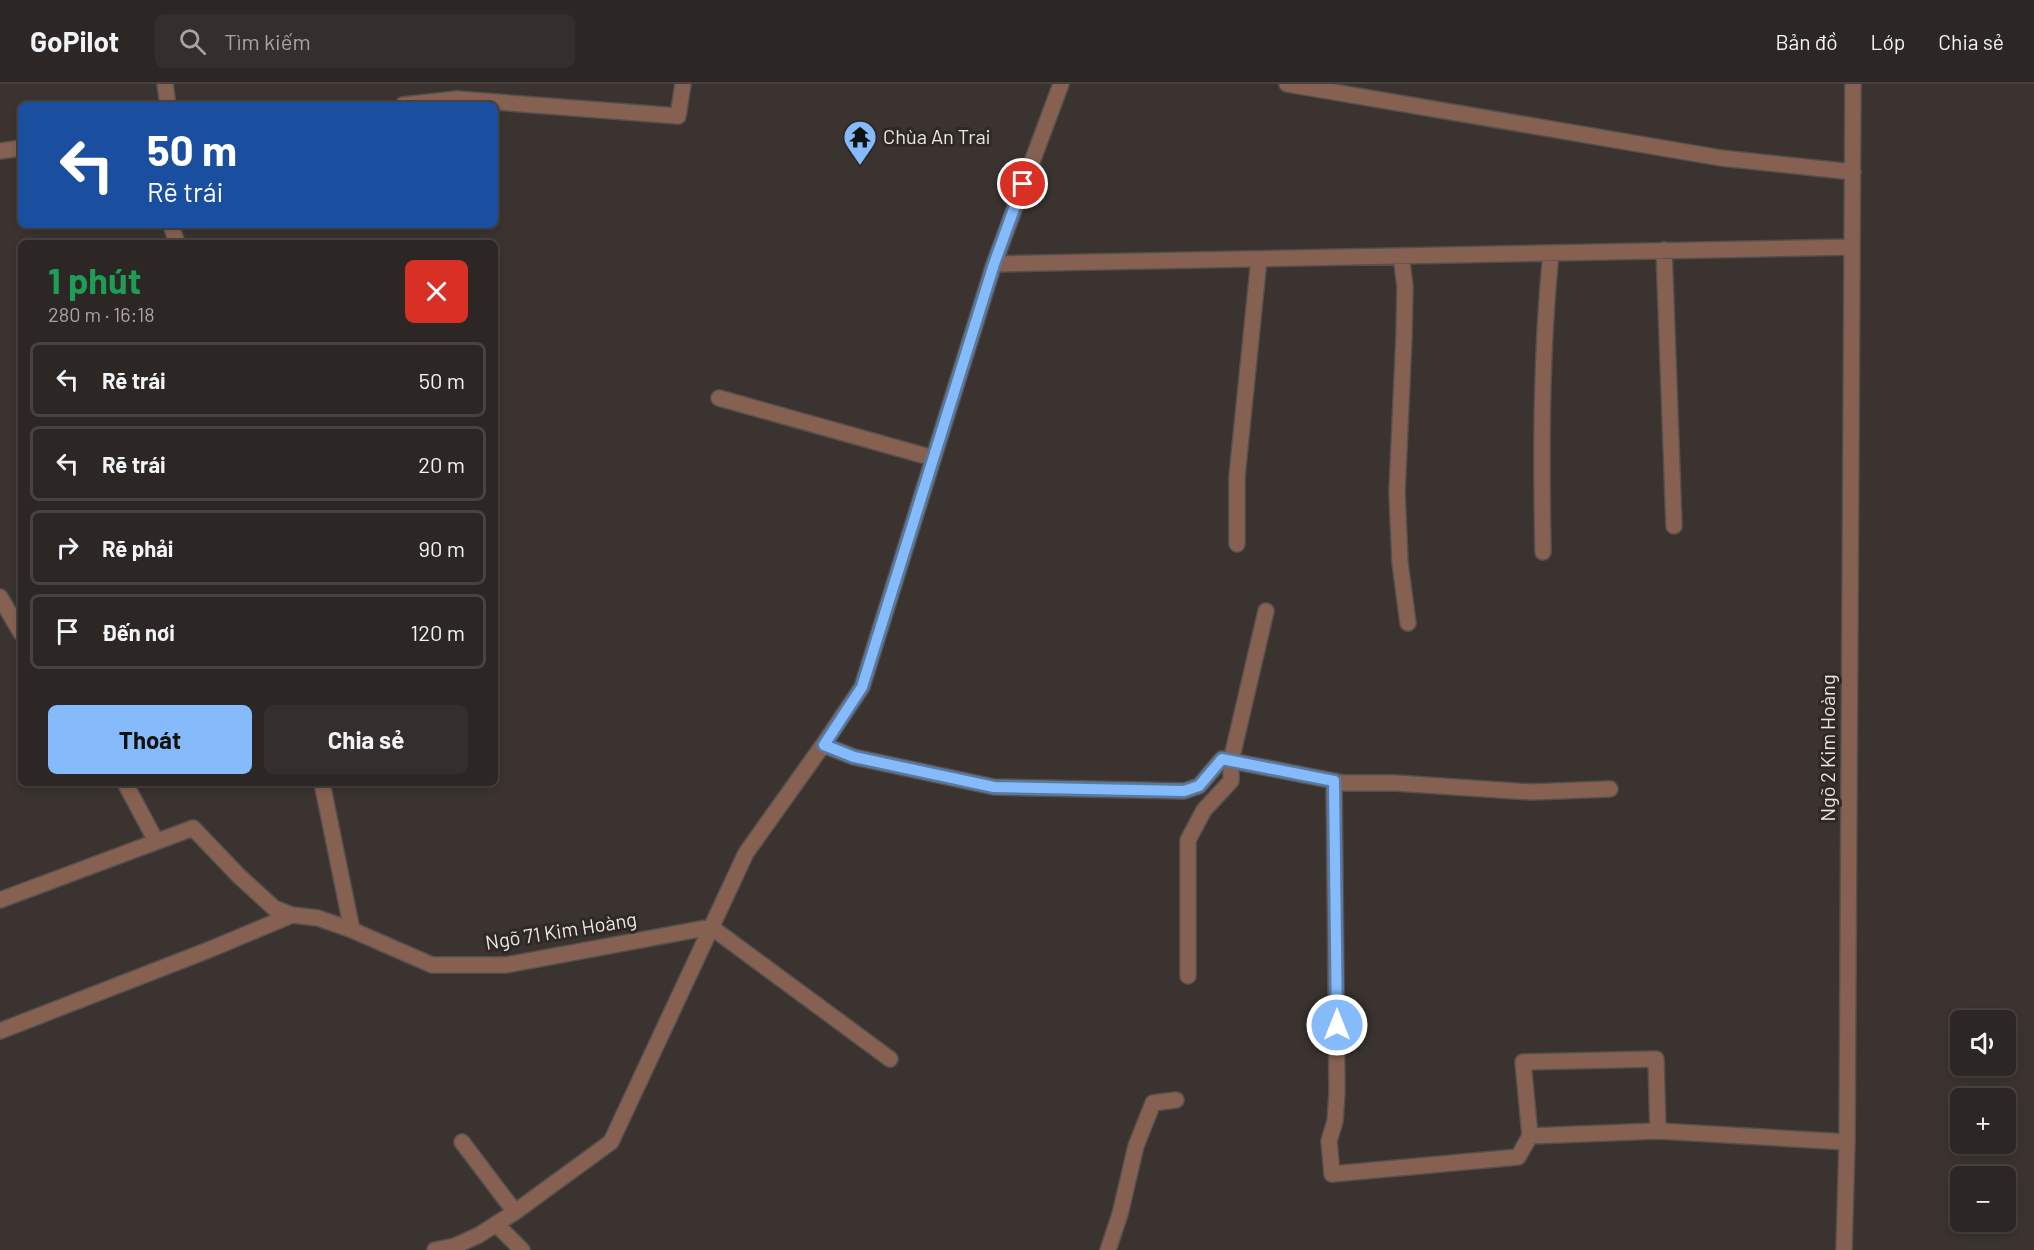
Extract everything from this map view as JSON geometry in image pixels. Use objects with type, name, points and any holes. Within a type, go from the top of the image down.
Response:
[{"type":"street","points":[[165,84],[168,102]]},
{"type":"street","points":[[498,102],[678,116],[684,84]]},
{"type":"street","points":[[435,1250],[456,1248],[479,1235],[515,1212],[611,1142],[746,853],[824,745],[862,687],[994,264],[1061,84]]},
{"type":"street","points":[[1287,84],[1721,158],[1853,172]]},
{"type":"street","name":"Ngõ 2 Kim Hoàng","points":[[1844,1250],[1847,1143],[1853,84]]},
{"type":"street","points":[[430,102],[458,99],[497,102]]},
{"type":"street","points":[[0,151],[18,148]]},
{"type":"street","points":[[994,264],[1852,247]]},
{"type":"street","points":[[1664,250],[1674,526]]},
{"type":"street","points":[[1543,552],[1542,401],[1546,298],[1551,253]]},
{"type":"street","points":[[1401,256],[1405,286],[1397,492],[1400,563],[1408,623]]},
{"type":"street","points":[[1237,544],[1237,476],[1259,259]]},
{"type":"street","points":[[719,398],[933,458]]},
{"type":"street","points":[[0,597],[18,628]]},
{"type":"street","points":[[1188,976],[1188,840],[1204,810],[1231,781],[1231,761],[1266,611]]},
{"type":"street","points":[[824,745],[854,757],[994,787],[1184,791],[1199,786],[1222,759],[1334,781],[1531,792],[1610,789]]},
{"type":"street","points":[[1334,781],[1337,1081],[1335,1121],[1329,1141],[1332,1174],[1518,1157],[1530,1136],[1523,1062],[1656,1059],[1658,1131]]},
{"type":"street","points":[[127,786],[156,841]]},
{"type":"street","points":[[323,786],[352,930]]},
{"type":"street","points":[[3,899],[193,828],[238,876],[274,908],[292,915]]},
{"type":"street","points":[[0,1031],[292,915]]},
{"type":"street","name":"Ngõ 71 Kim Hoàng","points":[[292,915],[318,918],[352,930],[432,965],[506,965],[711,927]]},
{"type":"street","points":[[711,927],[890,1059]]},
{"type":"street","points":[[1108,1250],[1120,1214],[1136,1146],[1154,1103],[1176,1100]]},
{"type":"street","points":[[1530,1136],[1658,1131],[1847,1143]]},
{"type":"street","points":[[462,1142],[515,1212]]},
{"type":"street","points":[[496,1224],[522,1250]]},
{"type":"place","name":"Chùa An Trai","points":[[860,166]]},
{"type":"route","points":[[1023,184],[994,264],[862,687],[824,745],[854,757],[994,787],[1184,791],[1199,786],[1222,759],[1334,781],[1337,1025]]}]
